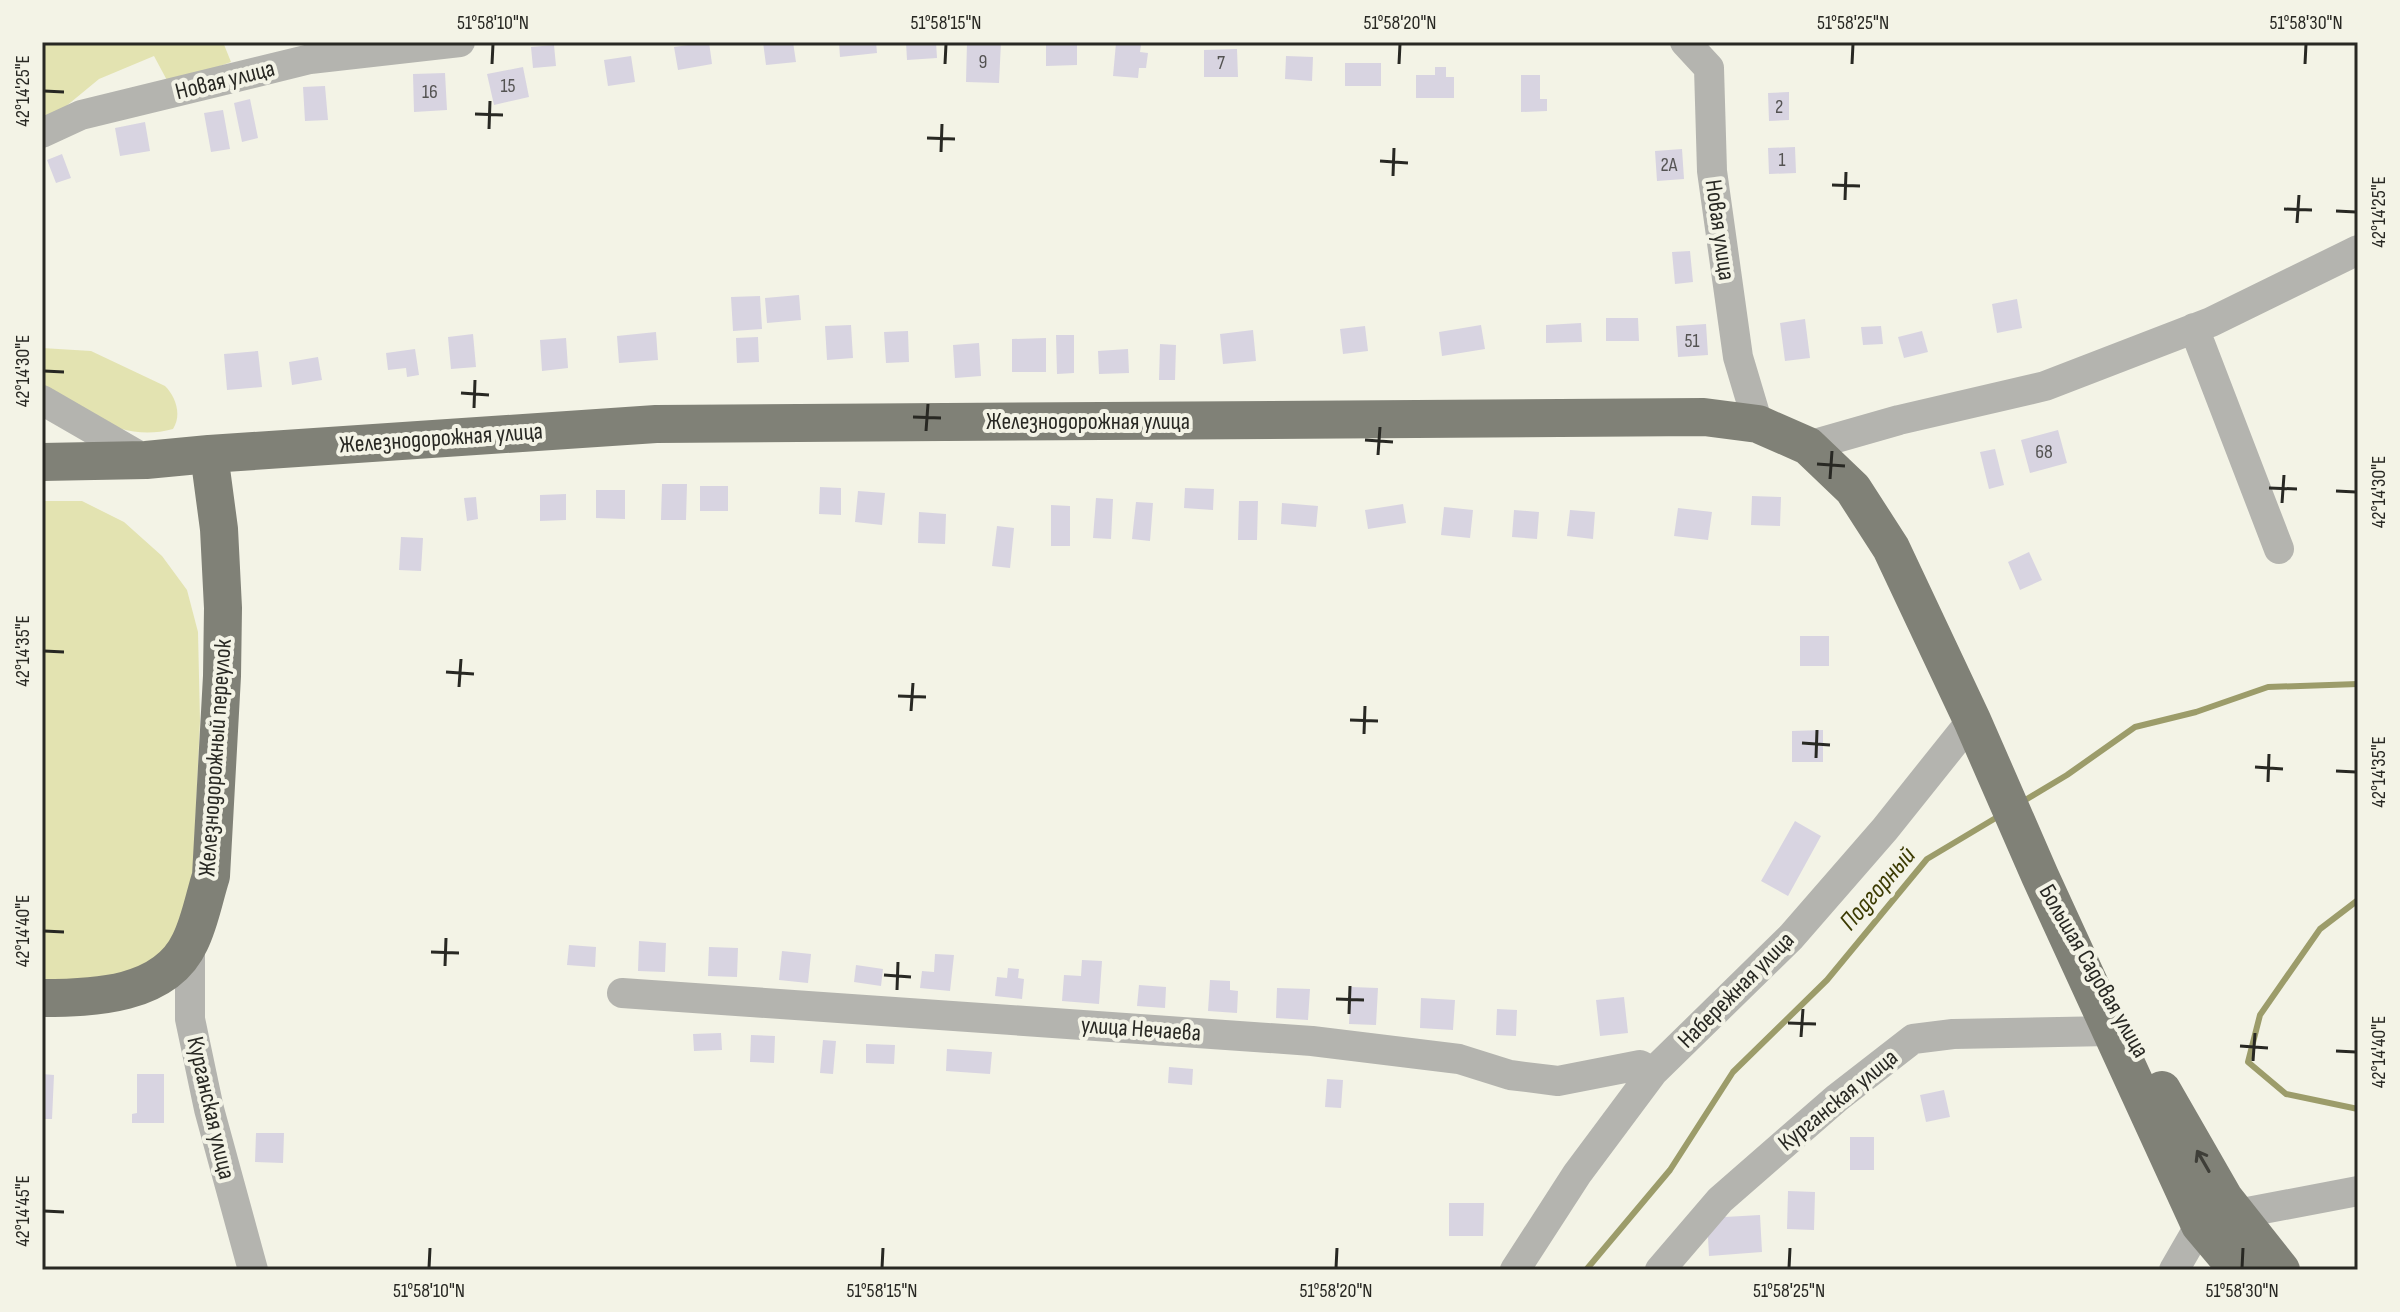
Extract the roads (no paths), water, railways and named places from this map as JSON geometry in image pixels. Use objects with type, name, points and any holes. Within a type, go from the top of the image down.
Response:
[{"type":"main road","name":"Железнодорожная улица","points":[[42,462],[146,460],[656,424],[1689,417],[1758,424],[1808,446],[1853,489],[1891,548],[1972,720],[2040,876]]},
{"type":"main road","name":"Железнодорожный переулок","points":[[42,998],[115,994],[141,986],[171,967],[190,943],[211,876],[223,608],[220,544],[209,454]]},
{"type":"main road","name":"Большая Садовая улица","points":[[2040,876],[2200,1225],[2238,1270]]},
{"type":"main road","name":"Большая Садовая улица","points":[[2040,876],[2224,1198],[2281,1270]]},
{"type":"street","name":"Новая улица","points":[[44,129],[81,115],[310,59],[460,42]]},
{"type":"street","name":"Новая улица","points":[[1685,42],[1709,68],[1712,171],[1738,357],[1758,424]]},
{"type":"street","points":[[1808,446],[1899,420],[2045,386],[2194,328],[2358,250]]},
{"type":"street","points":[[2194,328],[2279,549]]},
{"type":"street","points":[[42,400],[146,460]]},
{"type":"street","name":"Набережная улица","points":[[1515,1270],[1577,1174],[1653,1072],[1791,937],[1885,829],[1972,720]]},
{"type":"street","name":"Курганская улица","points":[[190,943],[190,1019],[209,1109],[253,1270]]},
{"type":"street","name":"улица Нечаева","points":[[622,993],[1312,1041],[1459,1059],[1510,1075],[1558,1081],[1640,1065],[1653,1072]]},
{"type":"street","name":"Курганская улица","points":[[1660,1270],[1720,1200],[1837,1098],[1913,1039],[1953,1034],[2111,1031]]},
{"type":"street","points":[[2237,1214],[2358,1191]]},
{"type":"street","points":[[2174,1270],[2200,1225]]},
{"type":"waterway","name":"Подгорный","points":[[2022,802],[2135,727],[2196,712],[2268,687],[2358,684]]},
{"type":"waterway","name":"Подгорный","points":[[1586,1270],[1670,1170],[1733,1072],[1827,980],[1927,859],[1999,816]]},
{"type":"waterway","name":"Подгорный","points":[[2358,900],[2320,929],[2260,1015],[2248,1062],[2286,1094],[2358,1109]]}]
